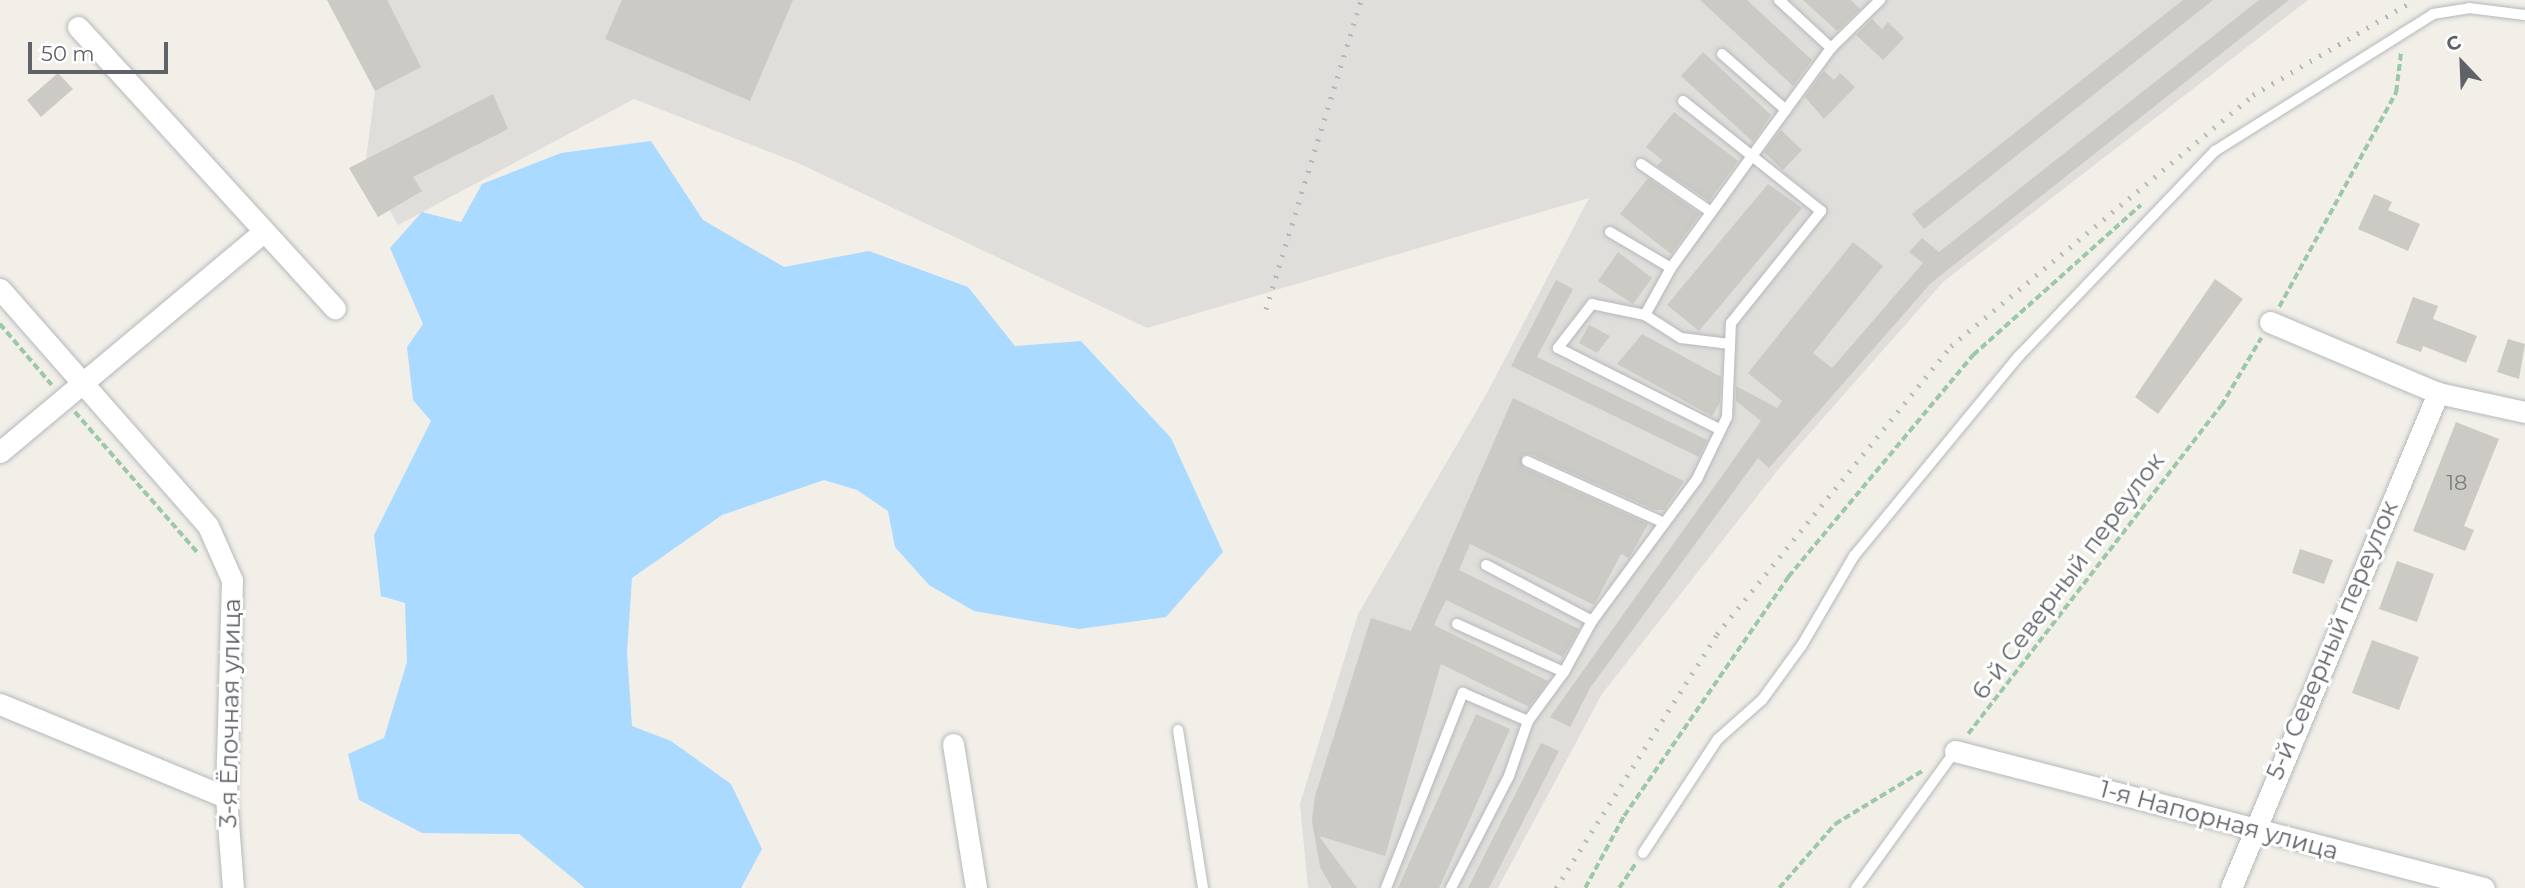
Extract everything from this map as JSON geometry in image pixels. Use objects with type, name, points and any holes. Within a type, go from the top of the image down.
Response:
[{"type":"street","points":[[78,27],[335,308]]},
{"type":"street","points":[[0,452],[264,231]]},
{"type":"street","points":[[0,289],[84,383]]},
{"type":"street","points":[[2270,322],[2438,393],[2525,412]]},
{"type":"street","name":"3-я Ёлочная улица","points":[[84,383],[208,526],[232,580],[226,797],[233,888]]},
{"type":"street","name":"5-й Северный переулок","points":[[2231,888],[2251,830],[2438,393]]},
{"type":"street","points":[[0,704],[226,797]]},
{"type":"street","points":[[953,744],[976,888]]},
{"type":"street","name":"1-я Напорная улица","points":[[1955,751],[2251,830],[2484,888]]},
{"type":"lane","points":[[1779,0],[1831,48]]},
{"type":"lane","points":[[1645,315],[1671,268],[1831,48],[1880,0]]},
{"type":"lane","points":[[1643,853],[1717,739],[1762,700],[1802,645],[1854,556],[2019,356],[2215,151],[2433,14],[2469,8],[2525,15]]},
{"type":"lane","points":[[1722,54],[1786,110]]},
{"type":"lane","points":[[1451,888],[1509,776],[1528,721],[1564,672],[1592,621],[1697,479],[1727,417],[1731,323],[1821,211],[1683,101]]},
{"type":"lane","points":[[1641,164],[1712,212]]},
{"type":"lane","points":[[1610,232],[1671,268]]},
{"type":"lane","points":[[1721,430],[1558,348],[1592,304],[1645,315],[1681,338],[1730,344]]},
{"type":"lane","points":[[1527,461],[1664,523]]},
{"type":"lane","points":[[1486,565],[1592,621]]},
{"type":"lane","points":[[1457,624],[1564,672]]},
{"type":"lane","points":[[1386,888],[1463,693],[1528,721]]},
{"type":"lane","points":[[1178,730],[1203,888]]},
{"type":"lane","points":[[1856,888],[1955,751]]},
{"type":"path","name":"6-й Северный переулок","points":[[1779,888],[1835,824],[1955,751],[2221,406],[2324,229],[2396,92],[2403,32]]},
{"type":"path","points":[[1585,888],[1624,816],[1787,577],[1972,355],[2146,200]]},
{"type":"path","points":[[0,324],[205,561]]},
{"type":"path","points":[[1619,888],[1643,853]]},
{"type":"shaded area","points":[[327,0],[2308,0],[1943,282],[1780,467],[1602,694],[1498,888],[1308,888],[1300,804],[1358,614],[1487,393],[1589,198],[1147,328],[798,163],[634,99],[398,225],[365,166],[375,91]]},
{"type":"water","points":[[651,141],[703,220],[784,267],[869,251],[968,287],[1015,346],[1081,341],[1171,438],[1223,552],[1166,617],[1079,629],[974,611],[929,585],[895,547],[888,511],[857,490],[824,480],[722,515],[632,578],[627,653],[632,726],[671,741],[731,784],[762,849],[741,888],[585,888],[519,834],[422,833],[359,800],[348,754],[384,738],[407,662],[405,603],[381,596],[374,535],[431,421],[413,400],[407,347],[423,324],[390,248],[422,212],[461,222],[482,184],[561,153]]},
{"type":"building","points":[[327,0],[387,0],[421,67],[375,91]]},
{"type":"building","points":[[622,0],[793,0],[750,101],[605,39]]},
{"type":"building","points":[[1700,0],[1747,0],[1812,60],[1793,86]]},
{"type":"building","points":[[1803,0],[1851,0],[1860,9],[1837,31]]},
{"type":"building","points":[[2183,0],[2213,0],[1924,229],[1912,214]]},
{"type":"building","points":[[2259,0],[2289,0],[1931,283],[1769,468],[1758,458],[1590,688],[1570,727],[1550,717],[1761,421],[1736,401],[1736,386],[1777,408],[1782,401],[1748,373],[1853,242],[1883,266],[1813,353],[1832,368],[1923,263],[1909,252],[1922,238],[1939,252]]},
{"type":"building","points":[[1872,19],[1882,29],[1888,22],[1904,38],[1883,60],[1856,35]]},
{"type":"building","points":[[1703,52],[1771,115],[1753,142],[1681,76]]},
{"type":"building","points":[[1824,71],[1834,80],[1840,73],[1855,87],[1824,119],[1805,97]]},
{"type":"building","points":[[58,73],[73,89],[41,117],[27,100]]},
{"type":"building","points":[[493,94],[508,129],[413,177],[422,191],[378,217],[349,168]]},
{"type":"building","points":[[1674,112],[1738,161],[1709,201],[1657,166],[1662,160],[1646,147]]},
{"type":"building","points":[[1781,130],[1802,150],[1783,170],[1764,152]]},
{"type":"building","points":[[1648,178],[1700,214],[1671,254],[1620,214]]},
{"type":"building","points":[[1768,184],[1802,208],[1699,331],[1667,305]]},
{"type":"building","points":[[2374,194],[2392,202],[2388,210],[2420,224],[2408,251],[2358,229]]},
{"type":"building","points":[[1618,252],[1652,278],[1633,304],[1598,281]]},
{"type":"building","points":[[2215,279],[2243,299],[2158,414],[2135,397]]},
{"type":"building","points":[[1556,280],[1573,289],[1537,357],[1707,440],[1699,457],[1511,366]]},
{"type":"building","points":[[2413,297],[2438,306],[2433,319],[2477,336],[2466,363],[2423,346],[2421,352],[2396,343]]},
{"type":"building","points":[[1589,325],[1610,336],[1597,353],[1579,343]]},
{"type":"building","points":[[1642,334],[1721,377],[1720,402],[1712,416],[1617,364]]},
{"type":"building","points":[[2508,339],[2525,344],[2519,379],[2497,372]]},
{"type":"building","points":[[1513,398],[1684,481],[1664,510],[1655,510],[1530,454],[1522,455],[1524,468],[1648,524],[1629,558],[1621,554],[1594,605],[1470,544],[1459,570],[1579,629],[1563,657],[1446,600],[1434,625],[1548,681],[1529,707],[1441,664],[1385,856],[1319,836],[1357,888],[1332,888],[1320,867],[1312,821],[1315,796],[1371,618],[1411,631]]},
{"type":"building","points":[[2456,422],[2499,439],[2464,526],[2474,530],[2465,551],[2413,531]]},
{"type":"building","points":[[2300,549],[2333,560],[2324,584],[2292,573]]},
{"type":"building","points":[[2397,561],[2434,574],[2417,622],[2379,609]]},
{"type":"building","points":[[2372,640],[2419,657],[2399,710],[2352,693]]},
{"type":"building","points":[[1476,714],[1510,729],[1439,888],[1398,888]]},
{"type":"building","points":[[1541,743],[1559,751],[1489,888],[1468,888]]},
{"type":"railway","points":[[1266,309],[1361,0]]},
{"type":"railway","points":[[1556,888],[1717,634],[1951,346],[2253,95],[2414,0]]}]
